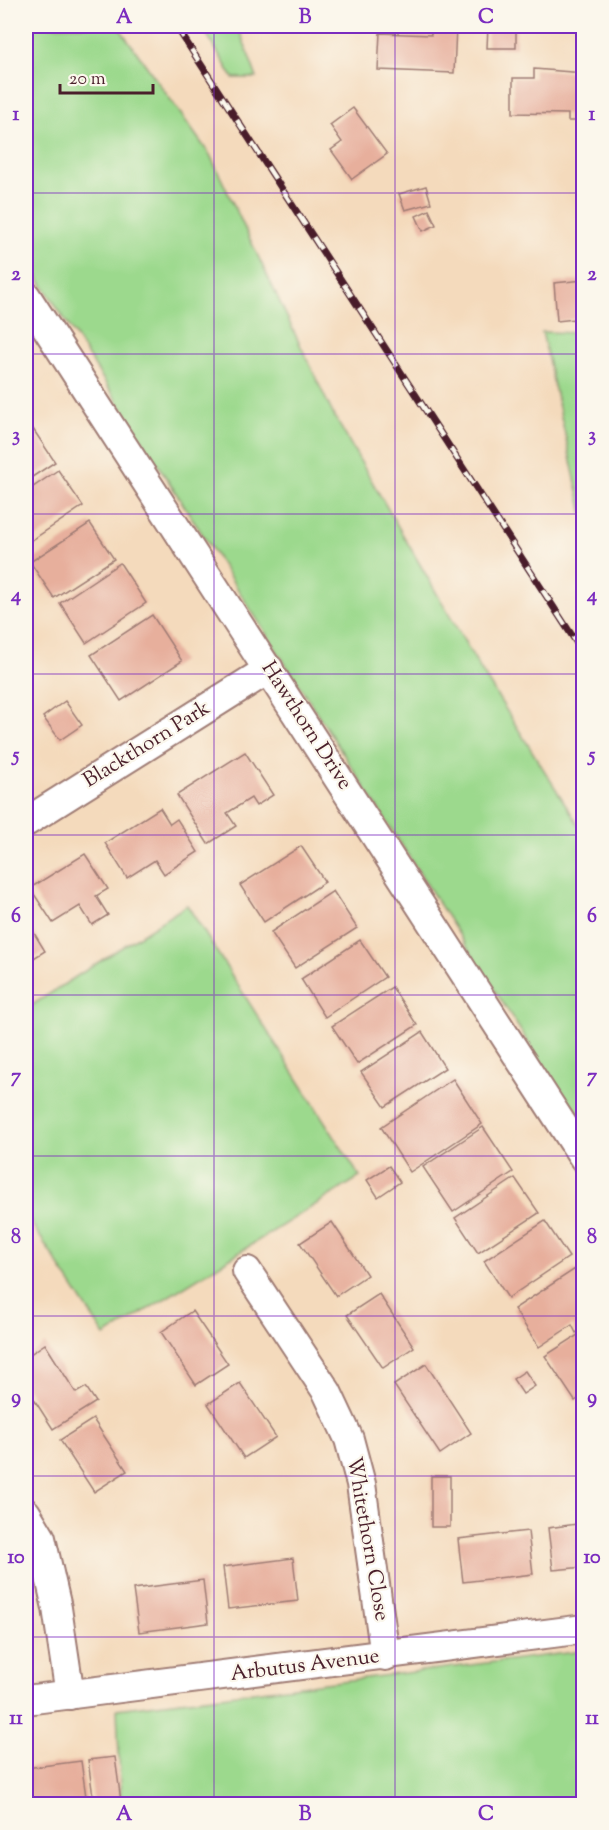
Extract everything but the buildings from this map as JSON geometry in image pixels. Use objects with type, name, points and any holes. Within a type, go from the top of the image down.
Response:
[{"type":"street","name":"Hawthorn Drive","points":[[26,296],[584,1158]]},
{"type":"street","name":"Blackthorn Park","points":[[26,822],[269,669]]},
{"type":"street","name":"Whitethorn Close","points":[[247,1271],[327,1392],[347,1433],[361,1484],[386,1656]]},
{"type":"street","points":[[26,1513],[41,1538],[57,1608],[70,1695]]},
{"type":"street","name":"Arbutus Avenue","points":[[26,1700],[584,1629]]},
{"type":"green space","points":[[26,26],[118,26],[210,155],[333,414],[481,670],[583,832],[583,1128],[26,259]]},
{"type":"green space","points":[[202,26],[238,26],[257,78],[233,78]]},
{"type":"green space","points":[[542,332],[583,333],[583,515],[578,492]]},
{"type":"green space","points":[[187,905],[360,1177],[105,1336],[26,1215],[26,1009]]},
{"type":"green space","points":[[583,1651],[583,1804],[121,1804],[117,1709]]},
{"type":"railway","points":[[176,26],[584,654]]}]
